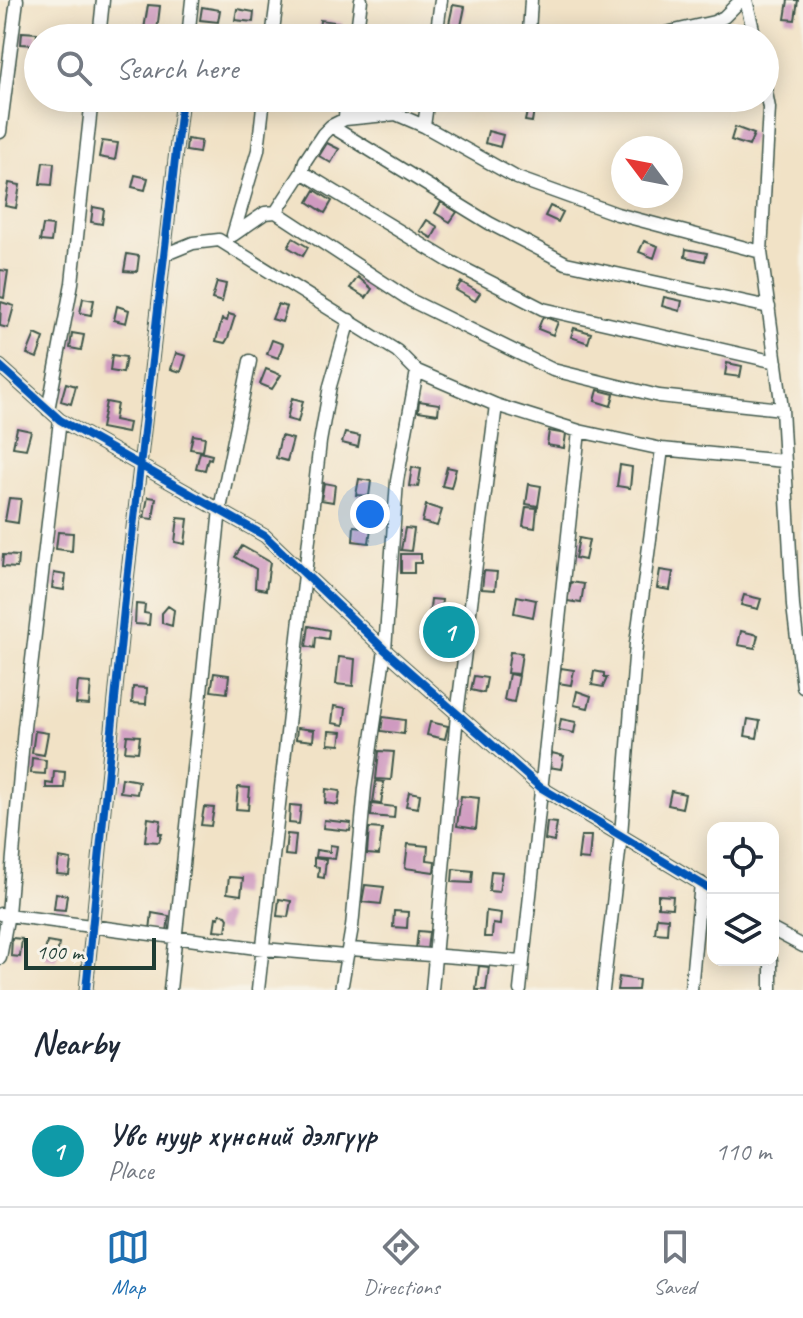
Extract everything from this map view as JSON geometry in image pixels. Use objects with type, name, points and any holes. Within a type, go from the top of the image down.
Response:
[{"type":"street","points":[[0,132],[17,0]]},
{"type":"street","points":[[100,24],[103,0]]},
{"type":"street","points":[[189,24],[192,0]]},
{"type":"street","points":[[274,24],[277,0]]},
{"type":"street","points":[[358,24],[361,0]]},
{"type":"street","points":[[438,24],[441,0]]},
{"type":"street","points":[[530,24],[531,0]]},
{"type":"street","points":[[705,24],[724,17],[743,0],[751,24]]},
{"type":"street","points":[[48,410],[72,283],[90,112]]},
{"type":"street","points":[[86,990],[140,464],[181,112]]},
{"type":"street","points":[[233,235],[258,150],[262,112]]},
{"type":"street","points":[[345,112],[345,119]]},
{"type":"street","points":[[424,126],[426,112]]},
{"type":"street","points":[[769,112],[761,252],[782,409],[793,606],[803,687]]},
{"type":"street","points":[[276,212],[302,172],[305,161],[331,126],[345,119],[396,114],[424,126],[517,178],[617,214],[761,252]]},
{"type":"street","points":[[331,126],[489,223],[566,263],[769,307]]},
{"type":"street","points":[[302,172],[449,261],[543,309],[776,362]]},
{"type":"street","points":[[166,254],[193,243],[233,235],[265,213],[276,212],[410,300],[553,370],[659,396],[782,409]]},
{"type":"street","points":[[219,240],[397,351],[417,371],[496,405],[579,431],[662,449],[784,461]]},
{"type":"street","points":[[258,990],[320,442],[330,386],[349,320]]},
{"type":"street","points":[[170,990],[220,509],[250,361]]},
{"type":"street","points":[[0,366],[60,420],[265,536],[385,650],[540,787],[707,887]]},
{"type":"street","points":[[341,990],[352,927],[365,788],[385,650],[397,481],[417,371]]},
{"type":"street","points":[[432,990],[457,715],[496,405]]},
{"type":"street","points":[[0,958],[60,420]]},
{"type":"street","points":[[520,990],[579,431]]},
{"type":"street","points":[[603,990],[621,835],[636,644],[662,449]]},
{"type":"street","points":[[691,990],[701,883]]},
{"type":"street","points":[[4,914],[264,949],[345,956]]},
{"type":"street","points":[[779,933],[803,946]]},
{"type":"street","points":[[345,956],[351,949],[523,962]]},
{"type":"street","points":[[771,966],[771,990]]},
{"type":"building","points":[[788,0],[798,0],[795,20],[785,19]]},
{"type":"building","points":[[148,5],[160,6],[158,24],[145,24]]},
{"type":"building","points":[[453,5],[465,7],[461,24],[449,24]]},
{"type":"building","points":[[202,7],[220,10],[218,22],[200,20]]},
{"type":"building","points":[[237,9],[254,12],[253,22],[235,20]]},
{"type":"building","points":[[320,20],[342,23],[342,24],[320,24]]},
{"type":"building","points":[[527,112],[534,112],[532,122],[525,121]]},
{"type":"building","points":[[735,127],[754,134],[749,146],[731,140]]},
{"type":"building","points":[[488,131],[503,135],[500,147],[485,143]]},
{"type":"building","points":[[187,139],[201,141],[199,153],[186,151]]},
{"type":"building","points":[[102,141],[118,143],[115,160],[99,157]]},
{"type":"building","points":[[327,143],[339,149],[331,163],[319,156]]},
{"type":"building","points":[[43,162],[54,163],[52,185],[40,184]]},
{"type":"building","points":[[135,175],[148,178],[145,190],[132,187]]},
{"type":"building","points":[[9,183],[20,185],[16,208],[5,206]]},
{"type":"building","points":[[315,190],[332,201],[325,213],[308,202]]},
{"type":"building","points":[[441,202],[457,212],[450,222],[435,213]]},
{"type":"building","points":[[550,206],[563,212],[558,222],[545,216]]},
{"type":"building","points":[[93,207],[104,209],[102,224],[91,222]]},
{"type":"building","points":[[427,220],[438,227],[432,238],[420,231]]},
{"type":"building","points":[[43,225],[53,226],[51,242],[40,241]]},
{"type":"building","points":[[293,238],[308,247],[303,256],[288,247]]},
{"type":"building","points":[[644,241],[658,246],[654,258],[639,252]]},
{"type":"building","points":[[686,249],[707,253],[705,261],[685,257]]},
{"type":"building","points":[[127,254],[139,256],[137,272],[124,271]]},
{"type":"building","points":[[0,270],[8,271],[4,298],[0,297]]},
{"type":"building","points":[[358,277],[372,289],[366,298],[350,288]]},
{"type":"building","points":[[217,282],[226,284],[222,302],[212,299]]},
{"type":"building","points":[[461,282],[480,293],[475,301],[456,290]]},
{"type":"building","points":[[664,297],[682,301],[680,311],[662,306]]},
{"type":"building","points":[[83,298],[94,300],[91,315],[80,313]]},
{"type":"building","points":[[1,302],[14,306],[8,328],[0,326]]},
{"type":"building","points":[[278,304],[287,307],[282,322],[272,319]]},
{"type":"building","points":[[117,306],[129,310],[126,323],[114,320]]},
{"type":"building","points":[[229,314],[235,316],[228,338],[225,343],[216,341],[222,319],[227,321]]},
{"type":"building","points":[[543,316],[558,322],[553,335],[538,329]]},
{"type":"building","points":[[574,328],[591,333],[588,343],[571,337]]},
{"type":"building","points":[[72,333],[84,335],[81,350],[70,348]]},
{"type":"building","points":[[35,334],[44,338],[37,358],[27,354]]},
{"type":"building","points":[[272,340],[283,344],[278,358],[267,354]]},
{"type":"building","points":[[176,353],[186,356],[181,372],[171,369]]},
{"type":"building","points":[[112,355],[126,357],[123,373],[110,371]]},
{"type":"building","points":[[727,363],[742,366],[740,377],[725,375]]},
{"type":"building","points":[[266,369],[281,375],[272,389],[260,384]]},
{"type":"building","points":[[66,383],[76,386],[71,404],[61,401]]},
{"type":"building","points":[[598,390],[614,394],[611,406],[595,401]]},
{"type":"building","points":[[292,398],[303,401],[298,422],[287,419]]},
{"type":"building","points":[[419,401],[439,404],[438,414],[418,411]]},
{"type":"building","points":[[106,402],[117,404],[114,420],[129,423],[127,433],[101,428]]},
{"type":"building","points":[[17,428],[31,431],[26,449],[13,447]]},
{"type":"building","points":[[549,431],[566,434],[564,448],[547,445]]},
{"type":"building","points":[[345,433],[360,436],[358,447],[342,443]]},
{"type":"building","points":[[193,435],[205,437],[203,451],[190,449]]},
{"type":"building","points":[[281,436],[293,439],[287,461],[276,458]]},
{"type":"building","points":[[200,452],[212,455],[205,470],[196,468]]},
{"type":"building","points":[[620,465],[632,467],[630,488],[617,486]]},
{"type":"building","points":[[412,467],[421,469],[418,487],[409,486]]},
{"type":"building","points":[[447,467],[456,469],[451,488],[442,486]]},
{"type":"building","points":[[359,479],[371,481],[369,496],[356,495]]},
{"type":"building","points":[[324,483],[335,485],[333,502],[321,500]]},
{"type":"building","points":[[529,484],[541,486],[538,506],[526,504]]},
{"type":"building","points":[[148,497],[156,498],[153,519],[144,518]]},
{"type":"building","points":[[9,498],[21,499],[18,523],[5,521]]},
{"type":"building","points":[[426,505],[442,510],[437,526],[422,522]]},
{"type":"building","points":[[526,507],[537,508],[535,528],[523,526]]},
{"type":"building","points":[[178,518],[188,519],[185,544],[175,542]]},
{"type":"building","points":[[354,526],[371,528],[369,543],[353,541]]},
{"type":"building","points":[[405,528],[414,529],[411,551],[401,550]]},
{"type":"building","points":[[58,532],[73,533],[72,551],[56,549]]},
{"type":"building","points":[[579,538],[589,540],[585,560],[575,558]]},
{"type":"building","points":[[242,546],[270,562],[266,590],[255,588],[256,569],[235,557]]},
{"type":"building","points":[[401,554],[421,554],[421,563],[414,563],[414,573],[401,573]]},
{"type":"building","points":[[3,555],[18,556],[17,568],[2,567]]},
{"type":"building","points":[[660,570],[673,572],[670,590],[657,588]]},
{"type":"building","points":[[484,571],[497,572],[495,590],[482,589]]},
{"type":"building","points":[[54,573],[66,575],[64,590],[52,588]]},
{"type":"building","points":[[571,582],[584,584],[581,603],[567,601]]},
{"type":"building","points":[[744,595],[761,599],[758,609],[741,605]]},
{"type":"building","points":[[517,596],[536,600],[533,617],[514,613]]},
{"type":"building","points":[[431,599],[442,600],[440,618],[429,617]]},
{"type":"building","points":[[136,604],[145,605],[144,613],[150,614],[149,625],[135,624]]},
{"type":"building","points":[[168,606],[174,610],[172,626],[162,623],[162,613]]},
{"type":"building","points":[[309,626],[329,630],[328,639],[316,637],[315,648],[306,646]]},
{"type":"building","points":[[741,631],[758,635],[755,648],[738,645]]},
{"type":"building","points":[[510,652],[522,653],[519,674],[507,673]]},
{"type":"building","points":[[339,657],[355,659],[353,686],[336,684]]},
{"type":"building","points":[[561,668],[574,670],[571,685],[558,683]]},
{"type":"building","points":[[594,671],[604,673],[604,678],[607,678],[603,687],[592,685]]},
{"type":"building","points":[[214,673],[229,675],[227,693],[211,691]]},
{"type":"building","points":[[509,674],[519,676],[514,702],[504,700]]},
{"type":"building","points":[[474,676],[487,678],[484,693],[471,690]]},
{"type":"building","points":[[78,682],[91,683],[89,705],[76,704]]},
{"type":"building","points":[[133,687],[147,688],[146,704],[132,703]]},
{"type":"building","points":[[577,691],[591,696],[588,708],[574,705]]},
{"type":"building","points":[[334,706],[346,708],[344,725],[332,723]]},
{"type":"building","points":[[383,717],[405,720],[404,734],[381,731]]},
{"type":"building","points":[[561,719],[576,722],[574,733],[559,730]]},
{"type":"building","points":[[748,719],[760,721],[757,738],[745,736]]},
{"type":"building","points":[[430,722],[448,726],[445,739],[427,735]]},
{"type":"building","points":[[297,728],[314,730],[313,741],[296,739]]},
{"type":"building","points":[[35,731],[48,733],[44,755],[32,753]]},
{"type":"building","points":[[329,731],[342,732],[340,745],[328,744]]},
{"type":"building","points":[[127,735],[140,736],[138,752],[125,751]]},
{"type":"building","points":[[379,751],[394,752],[391,780],[376,779]]},
{"type":"building","points":[[552,753],[564,756],[561,769],[549,767]]},
{"type":"building","points":[[32,758],[46,760],[45,774],[31,773]]},
{"type":"building","points":[[54,771],[65,772],[64,788],[46,788],[46,783],[53,784]]},
{"type":"building","points":[[122,778],[139,781],[137,794],[120,792]]},
{"type":"building","points":[[376,781],[384,782],[381,804],[373,803]]},
{"type":"building","points":[[238,787],[250,788],[248,810],[236,809]]},
{"type":"building","points":[[326,789],[340,791],[338,805],[325,803]]},
{"type":"building","points":[[671,791],[685,794],[682,808],[668,805]]},
{"type":"building","points":[[409,792],[420,794],[418,808],[406,806]]},
{"type":"building","points":[[461,796],[479,798],[476,829],[457,826]]},
{"type":"building","points":[[372,804],[395,807],[394,818],[371,816]]},
{"type":"building","points":[[290,805],[301,806],[299,824],[289,823]]},
{"type":"building","points":[[204,807],[214,808],[211,826],[201,825]]},
{"type":"building","points":[[148,818],[161,820],[159,842],[145,841]]},
{"type":"building","points":[[324,820],[351,823],[350,831],[323,828]]},
{"type":"building","points":[[547,822],[557,823],[554,842],[545,840]]},
{"type":"building","points":[[369,828],[382,829],[379,855],[367,854]]},
{"type":"building","points":[[287,834],[296,835],[294,856],[285,855]]},
{"type":"building","points":[[581,836],[591,836],[589,860],[578,859]]},
{"type":"building","points":[[408,844],[428,846],[427,860],[435,861],[434,872],[405,868]]},
{"type":"building","points":[[330,845],[337,846],[335,859],[315,857],[316,850],[330,852]]},
{"type":"building","points":[[59,858],[71,860],[69,875],[57,874]]},
{"type":"building","points":[[314,858],[326,860],[324,878],[318,877],[319,867],[314,866]]},
{"type":"building","points":[[453,869],[473,871],[472,883],[452,882]]},
{"type":"building","points":[[491,871],[502,872],[499,892],[489,891]]},
{"type":"building","points":[[229,877],[243,878],[241,895],[227,893]]},
{"type":"building","points":[[365,885],[384,887],[381,904],[362,902]]},
{"type":"building","points":[[56,893],[67,895],[65,910],[54,909]]},
{"type":"building","points":[[658,895],[673,896],[672,908],[658,907]]},
{"type":"building","points":[[279,899],[291,901],[288,917],[277,916]]},
{"type":"building","points":[[394,911],[408,912],[407,928],[393,927]]},
{"type":"building","points":[[486,911],[501,913],[500,925],[493,924],[492,937],[484,937]]},
{"type":"building","points":[[152,913],[169,916],[167,932],[150,930]]},
{"type":"building","points":[[220,914],[228,918],[226,931],[214,930],[216,917],[219,918]]},
{"type":"building","points":[[657,917],[668,918],[667,934],[655,933]]},
{"type":"building","points":[[418,931],[429,932],[427,950],[416,949]]},
{"type":"building","points":[[12,938],[22,939],[20,957],[11,956]]},
{"type":"building","points":[[47,942],[59,944],[56,960],[44,958]]},
{"type":"building","points":[[479,966],[489,967],[486,990],[476,990]]},
{"type":"building","points":[[619,977],[639,980],[638,990],[617,990]]},
{"type":"cycle path","points":[[86,990],[126,589],[180,112]]},
{"type":"cycle path","points":[[0,366],[60,420],[265,536],[385,650],[540,787],[707,887]]},
{"type":"place","name":"Увс нуур хүнсний дэлгүүр","points":[[449,632]]}]
